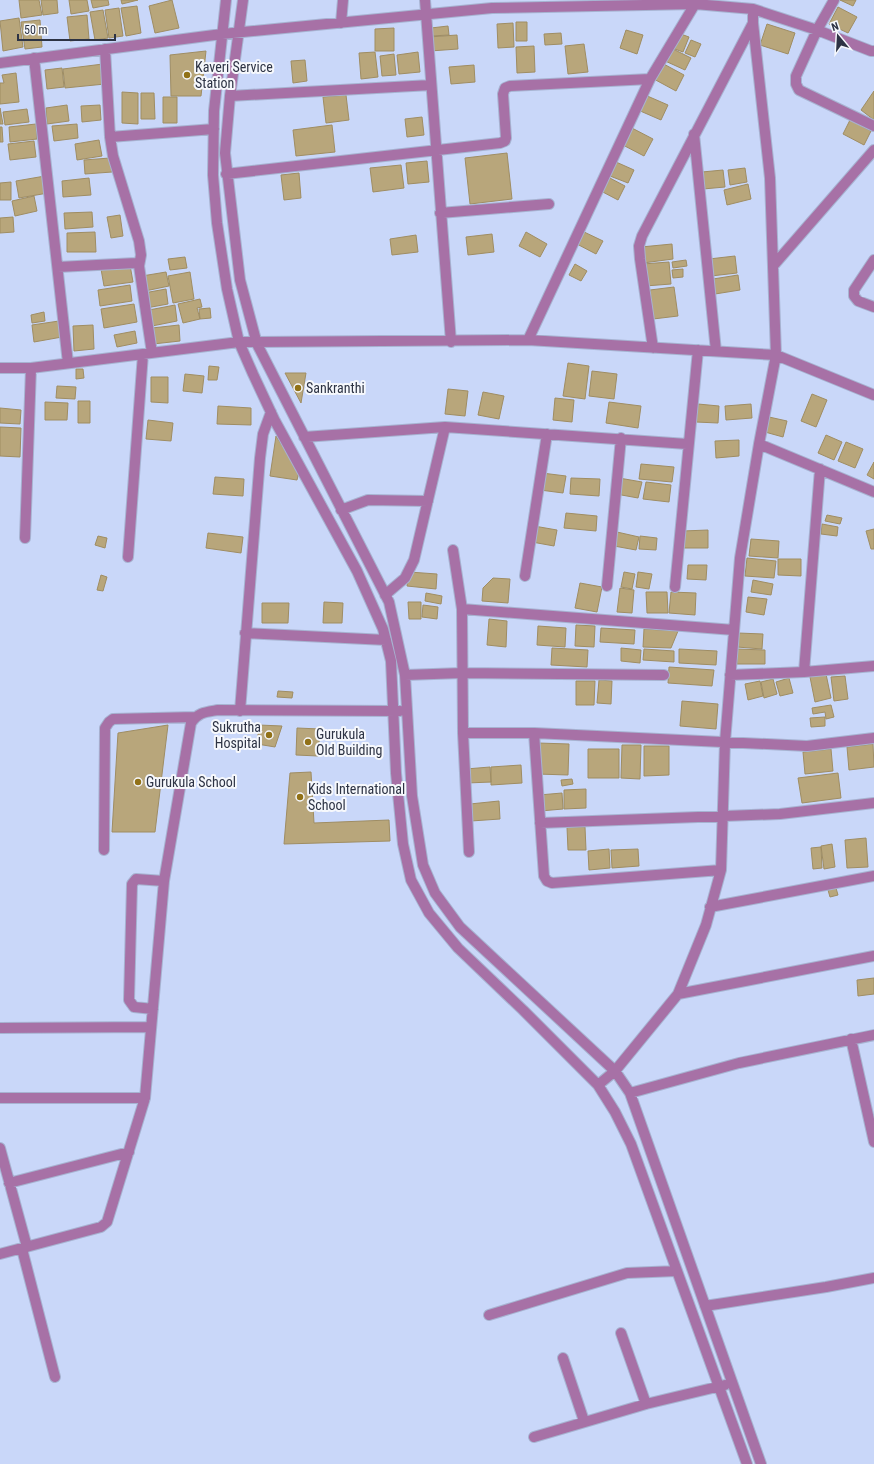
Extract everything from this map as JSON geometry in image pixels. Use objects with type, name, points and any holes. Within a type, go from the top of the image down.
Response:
[{"type":"street","points":[[226,0],[214,129],[214,175],[217,223],[227,289],[239,342],[271,412],[370,598],[386,640],[391,661],[396,773],[403,844],[412,880],[428,913],[458,948],[598,1085],[615,1112],[631,1144],[747,1464]]},
{"type":"street","points":[[243,0],[240,32],[230,96],[225,153],[226,174],[240,280],[257,344],[389,602],[405,675],[412,796],[423,865],[435,893],[460,927],[615,1071],[630,1092],[761,1464]]},
{"type":"street","points":[[341,23],[343,0]]},
{"type":"street","points":[[425,0],[435,151],[451,342]]},
{"type":"street","points":[[834,0],[817,30],[796,76],[796,84],[799,90],[874,126]]},
{"type":"street","points":[[0,63],[222,34],[426,15],[492,4],[694,4],[753,9],[874,51]]},
{"type":"street","points":[[528,340],[650,79],[694,4]]},
{"type":"street","points":[[598,1085],[615,1071],[678,994],[706,925],[721,870],[724,742],[740,558],[776,355],[770,178],[753,23],[753,9]]},
{"type":"street","points":[[653,348],[640,259],[640,246],[649,222],[753,23]]},
{"type":"street","points":[[105,49],[110,137],[119,179],[140,241],[141,255],[139,266],[147,353],[128,557]]},
{"type":"street","points":[[34,58],[68,363]]},
{"type":"street","points":[[226,174],[500,143],[505,141],[503,94],[505,88],[510,86],[650,79]]},
{"type":"street","points":[[230,96],[431,85]]},
{"type":"street","points":[[110,137],[214,129]]},
{"type":"street","points":[[694,134],[716,352]]},
{"type":"street","points":[[773,266],[874,150]]},
{"type":"street","points":[[440,213],[549,204]]},
{"type":"street","points":[[874,260],[854,290],[854,296],[858,301],[874,307]]},
{"type":"street","points":[[58,267],[136,264],[139,266]]},
{"type":"street","points":[[0,368],[31,368],[239,342],[257,344],[528,340],[776,355],[874,395]]},
{"type":"street","points":[[675,587],[687,444],[698,350]]},
{"type":"street","points":[[26,538],[31,368]]},
{"type":"street","points":[[240,711],[261,452],[264,434],[271,412]]},
{"type":"street","points":[[304,438],[445,427],[621,438],[687,444]]},
{"type":"street","points":[[385,595],[405,578],[414,560],[445,427]]},
{"type":"street","points":[[525,576],[547,434]]},
{"type":"street","points":[[607,586],[621,438]]},
{"type":"street","points":[[759,444],[874,492]]},
{"type":"street","points":[[804,672],[820,469]]},
{"type":"street","points":[[341,510],[368,500],[428,500]]},
{"type":"street","points":[[453,550],[462,609],[463,733],[469,852]]},
{"type":"street","points":[[462,609],[734,630]]},
{"type":"street","points":[[246,633],[386,640]]},
{"type":"street","points":[[730,675],[804,672],[874,666]]},
{"type":"street","points":[[405,675],[462,673],[664,675]]},
{"type":"street","points":[[104,850],[105,728],[108,722],[113,718],[195,716],[203,712],[218,710],[408,711]]},
{"type":"street","points":[[0,1254],[101,1227],[107,1222],[145,1098],[164,881],[191,723],[195,716]]},
{"type":"street","points":[[463,733],[534,733],[807,746],[874,738]]},
{"type":"street","points":[[534,733],[544,876],[547,881],[552,883],[721,870]]},
{"type":"street","points":[[540,823],[780,814],[874,803]]},
{"type":"street","points":[[710,907],[874,876]]},
{"type":"street","points":[[153,1010],[134,1007],[129,1000],[132,884],[136,879],[164,881]]},
{"type":"street","points":[[678,994],[874,956]]},
{"type":"street","points":[[0,1028],[151,1027]]},
{"type":"street","points":[[630,1092],[739,1063],[874,1035]]},
{"type":"street","points":[[851,1039],[874,1142]]},
{"type":"street","points":[[0,1098],[145,1098]]},
{"type":"street","points":[[0,1148],[54,1377]]},
{"type":"street","points":[[9,1183],[129,1152]]},
{"type":"street","points":[[489,1315],[627,1272],[677,1271]]},
{"type":"street","points":[[705,1306],[874,1278]]},
{"type":"street","points":[[621,1333],[646,1404]]},
{"type":"street","points":[[563,1358],[584,1421]]},
{"type":"street","points":[[534,1437],[584,1421],[646,1404],[732,1384]]},
{"type":"building","points":[[19,0],[39,0],[42,15],[21,18]]},
{"type":"building","points":[[41,0],[57,0],[58,13],[43,15]]},
{"type":"building","points":[[69,0],[87,0],[89,11],[71,14]]},
{"type":"building","points":[[91,0],[108,0],[109,5],[93,8]]},
{"type":"building","points":[[121,0],[138,0],[122,4]]},
{"type":"building","points":[[172,0],[179,28],[155,33],[149,6]]},
{"type":"building","points":[[840,0],[856,0],[853,6]]},
{"type":"building","points":[[137,6],[141,33],[126,36],[121,8]]},
{"type":"building","points":[[838,7],[857,17],[848,33],[829,24]]},
{"type":"building","points":[[119,8],[123,36],[109,38],[105,10]]},
{"type":"building","points":[[103,10],[108,38],[95,40],[90,12]]},
{"type":"building","points":[[87,15],[89,39],[70,41],[67,17]]},
{"type":"building","points":[[19,18],[23,47],[3,51],[0,21]]},
{"type":"building","points":[[40,20],[42,47],[25,49],[21,22]]},
{"type":"building","points":[[516,22],[527,22],[527,41],[516,41]]},
{"type":"building","points":[[513,23],[514,47],[498,48],[497,24]]},
{"type":"building","points":[[767,24],[795,33],[788,54],[760,45]]},
{"type":"building","points":[[448,26],[449,35],[431,36],[431,28]]},
{"type":"building","points":[[394,28],[394,51],[375,51],[375,29]]},
{"type":"building","points":[[626,30],[643,35],[637,54],[620,48]]},
{"type":"building","points":[[561,33],[562,44],[545,45],[544,34]]},
{"type":"building","points":[[678,33],[689,37],[683,52],[672,48]]},
{"type":"building","points":[[457,35],[458,49],[430,51],[429,37]]},
{"type":"building","points":[[691,40],[701,44],[695,57],[685,53]]},
{"type":"building","points":[[584,44],[588,72],[568,74],[565,46]]},
{"type":"building","points":[[534,46],[535,72],[517,73],[516,47]]},
{"type":"building","points":[[669,47],[691,58],[685,70],[663,60]]},
{"type":"building","name":"Kaveri Service Station","points":[[206,51],[201,96],[171,96],[170,55]]},
{"type":"building","points":[[375,52],[378,77],[361,79],[359,53]]},
{"type":"building","points":[[418,52],[420,72],[399,74],[397,55]]},
{"type":"building","points":[[394,54],[396,75],[382,76],[380,56]]},
{"type":"building","points":[[305,60],[307,81],[293,83],[291,61]]},
{"type":"building","points":[[660,62],[684,75],[676,91],[652,78]]},
{"type":"building","points":[[103,64],[105,84],[65,88],[63,69]]},
{"type":"building","points":[[474,65],[475,82],[451,84],[449,67]]},
{"type":"building","points":[[62,68],[64,87],[47,89],[45,70]]},
{"type":"building","points":[[16,73],[19,102],[0,104],[0,83],[4,83],[2,75]]},
{"type":"building","points":[[874,91],[874,120],[861,110]]},
{"type":"building","points":[[122,92],[138,93],[138,124],[122,123]]},
{"type":"building","points":[[141,93],[154,93],[155,119],[141,119]]},
{"type":"building","points":[[346,95],[349,120],[326,123],[323,97]]},
{"type":"building","points":[[645,95],[668,105],[661,120],[638,110]]},
{"type":"building","points":[[163,97],[177,97],[177,123],[163,123]]},
{"type":"building","points":[[67,105],[69,121],[47,124],[46,108]]},
{"type":"building","points":[[100,105],[101,120],[82,122],[81,106]]},
{"type":"building","points":[[0,108],[3,124],[0,124]]},
{"type":"building","points":[[27,109],[29,122],[5,125],[3,112]]},
{"type":"building","points":[[422,117],[424,135],[407,137],[405,119]]},
{"type":"building","points":[[850,120],[871,131],[864,145],[843,134]]},
{"type":"building","points":[[36,124],[37,139],[10,142],[9,127]]},
{"type":"building","points":[[77,124],[78,138],[54,141],[52,126]]},
{"type":"building","points":[[332,125],[335,152],[296,156],[293,130]]},
{"type":"building","points":[[0,127],[2,127],[3,142],[0,142]]},
{"type":"building","points":[[630,127],[653,139],[644,156],[621,144]]},
{"type":"building","points":[[99,140],[102,156],[77,160],[75,144]]},
{"type":"building","points":[[34,141],[36,157],[10,160],[8,144]]},
{"type":"building","points":[[507,153],[512,199],[470,204],[465,158]]},
{"type":"building","points":[[110,158],[112,172],[85,174],[84,160]]},
{"type":"building","points":[[427,161],[429,182],[408,184],[406,163]]},
{"type":"building","points":[[616,162],[634,170],[628,183],[610,176]]},
{"type":"building","points":[[401,165],[404,188],[373,192],[370,168]]},
{"type":"building","points":[[745,168],[747,182],[730,185],[728,170]]},
{"type":"building","points":[[723,170],[725,187],[703,189],[702,172]]},
{"type":"building","points":[[299,173],[301,198],[284,200],[281,175]]},
{"type":"building","points":[[45,176],[48,193],[19,198],[16,181]]},
{"type":"building","points":[[606,176],[625,186],[618,200],[599,190]]},
{"type":"building","points":[[89,178],[91,195],[63,197],[62,181]]},
{"type":"building","points":[[11,182],[11,200],[0,200],[0,183]]},
{"type":"building","points":[[748,184],[751,199],[727,205],[724,190]]},
{"type":"building","points":[[34,196],[37,211],[15,216],[12,201]]},
{"type":"building","points":[[92,212],[93,227],[65,229],[64,213]]},
{"type":"building","points":[[120,215],[123,236],[111,238],[107,217]]},
{"type":"building","points":[[13,217],[14,232],[0,233],[0,218]]},
{"type":"building","points":[[582,231],[603,241],[596,254],[575,243]]},
{"type":"building","points":[[95,232],[96,252],[67,252],[67,233]]},
{"type":"building","points":[[526,232],[547,244],[540,257],[519,246]]},
{"type":"building","points":[[492,234],[494,252],[468,255],[466,237]]},
{"type":"building","points":[[416,235],[418,252],[392,255],[390,239]]},
{"type":"building","points":[[672,244],[673,259],[643,263],[641,247]]},
{"type":"building","points":[[735,256],[737,273],[711,276],[709,259]]},
{"type":"building","points":[[185,257],[187,268],[170,270],[168,259]]},
{"type":"building","points":[[686,260],[687,266],[673,268],[672,262]]},
{"type":"building","points":[[669,262],[671,284],[645,286],[643,264]]},
{"type":"building","points":[[575,264],[587,271],[581,281],[569,275]]},
{"type":"building","points":[[130,265],[133,282],[104,286],[101,269]]},
{"type":"building","points":[[683,269],[683,277],[673,278],[672,270]]},
{"type":"building","points":[[166,272],[169,286],[145,291],[142,276]]},
{"type":"building","points":[[190,272],[194,299],[173,303],[168,276]]},
{"type":"building","points":[[738,275],[740,290],[715,294],[713,279]]},
{"type":"building","points":[[130,285],[132,301],[100,306],[98,290]]},
{"type":"building","points":[[674,287],[678,316],[653,319],[650,290]]},
{"type":"building","points":[[166,289],[168,304],[146,308],[144,293]]},
{"type":"building","points":[[200,299],[202,307],[197,308],[200,319],[183,323],[178,304]]},
{"type":"building","points":[[134,304],[137,322],[104,328],[101,309]]},
{"type":"building","points":[[175,305],[177,321],[152,326],[149,310]]},
{"type":"building","points":[[210,308],[211,318],[200,319],[199,309]]},
{"type":"building","points":[[44,312],[45,321],[32,323],[31,315]]},
{"type":"building","points":[[59,321],[62,337],[34,342],[32,325]]},
{"type":"building","points":[[93,325],[94,349],[74,351],[73,326]]},
{"type":"building","points":[[179,325],[180,341],[153,344],[152,328]]},
{"type":"building","points":[[135,331],[137,343],[117,347],[114,335]]},
{"type":"building","points":[[568,363],[589,366],[585,399],[563,396]]},
{"type":"building","points":[[209,366],[219,367],[217,380],[208,380]]},
{"type":"building","points":[[76,369],[83,369],[84,378],[76,379]]},
{"type":"building","points":[[592,371],[617,374],[614,399],[589,396]]},
{"type":"building","name":"Sankranthi","points":[[285,373],[306,373],[301,403]]},
{"type":"building","points":[[185,374],[204,376],[202,393],[183,391]]},
{"type":"building","points":[[151,377],[168,377],[168,403],[151,402]]},
{"type":"building","points":[[57,386],[76,387],[75,399],[56,398]]},
{"type":"building","points":[[448,389],[468,391],[465,416],[445,414]]},
{"type":"building","points":[[483,392],[504,396],[499,419],[478,415]]},
{"type":"building","points":[[812,394],[827,400],[816,427],[801,421]]},
{"type":"building","points":[[555,398],[574,400],[572,422],[553,420]]},
{"type":"building","points":[[78,401],[90,401],[90,423],[78,423]]},
{"type":"building","points":[[45,402],[68,403],[67,420],[45,420]]},
{"type":"building","points":[[609,402],[641,406],[638,428],[606,423]]},
{"type":"building","points":[[698,404],[719,406],[718,423],[696,422]]},
{"type":"building","points":[[751,404],[752,418],[726,420],[725,406]]},
{"type":"building","points":[[218,406],[251,408],[251,425],[217,424]]},
{"type":"building","points":[[0,408],[21,410],[20,424],[0,423]]},
{"type":"building","points":[[769,417],[787,421],[783,437],[765,432]]},
{"type":"building","points":[[148,420],[173,423],[171,441],[146,439]]},
{"type":"building","points":[[0,427],[21,428],[20,457],[0,456]]},
{"type":"building","points":[[826,435],[842,442],[834,460],[818,453]]},
{"type":"building","points":[[276,436],[299,472],[297,480],[270,476]]},
{"type":"building","points":[[739,440],[739,456],[716,458],[715,441]]},
{"type":"building","points":[[846,442],[863,449],[855,468],[838,461]]},
{"type":"building","points":[[874,462],[874,479],[867,475]]},
{"type":"building","points":[[641,464],[674,467],[672,482],[639,479]]},
{"type":"building","points":[[542,473],[566,476],[563,493],[540,490]]},
{"type":"building","points":[[215,477],[244,479],[243,496],[213,494]]},
{"type":"building","points":[[571,478],[600,479],[599,496],[570,494]]},
{"type":"building","points":[[619,478],[642,482],[638,498],[616,494]]},
{"type":"building","points":[[646,482],[671,485],[669,502],[643,499]]},
{"type":"building","points":[[566,513],[597,516],[596,531],[564,528]]},
{"type":"building","points":[[827,515],[842,518],[840,524],[825,521]]},
{"type":"building","points":[[822,524],[838,527],[837,536],[821,534]]},
{"type":"building","points":[[534,526],[557,530],[554,546],[532,542]]},
{"type":"building","points":[[874,529],[874,549],[871,549],[866,531]]},
{"type":"building","points":[[708,530],[708,548],[683,548],[683,531]]},
{"type":"building","points":[[617,532],[639,537],[636,550],[614,546]]},
{"type":"building","points":[[208,533],[243,537],[241,553],[206,548]]},
{"type":"building","points":[[98,536],[107,538],[105,548],[95,545]]},
{"type":"building","points":[[640,536],[657,538],[656,550],[639,549]]},
{"type":"building","points":[[751,539],[779,541],[778,558],[749,556]]},
{"type":"building","points":[[747,558],[776,561],[774,578],[745,576]]},
{"type":"building","points":[[778,559],[801,559],[801,576],[778,575]]},
{"type":"building","points":[[688,565],[707,565],[706,580],[687,579]]},
{"type":"building","points":[[409,572],[437,574],[436,589],[407,586]]},
{"type":"building","points":[[624,572],[635,574],[632,589],[621,587]]},
{"type":"building","points":[[638,572],[652,574],[649,589],[636,587]]},
{"type":"building","points":[[101,575],[107,577],[103,591],[97,590]]},
{"type":"building","points":[[493,578],[510,579],[508,603],[482,601],[483,588]]},
{"type":"building","points":[[753,580],[773,584],[771,595],[751,592]]},
{"type":"building","points":[[580,583],[602,587],[597,612],[575,608]]},
{"type":"building","points":[[620,588],[634,590],[632,613],[617,612]]},
{"type":"building","points":[[646,592],[667,592],[668,613],[647,613]]},
{"type":"building","points":[[671,592],[696,593],[695,615],[669,613]]},
{"type":"building","points":[[426,593],[442,596],[441,604],[425,601]]},
{"type":"building","points":[[748,597],[767,599],[764,615],[746,612]]},
{"type":"building","points":[[324,602],[343,603],[342,623],[323,623]]},
{"type":"building","points":[[408,602],[421,602],[421,619],[409,619]]},
{"type":"building","points":[[262,603],[289,603],[288,623],[262,623]]},
{"type":"building","points":[[423,605],[438,607],[437,619],[422,617]]},
{"type":"building","points":[[489,619],[507,621],[506,647],[487,645]]},
{"type":"building","points":[[576,625],[595,626],[594,647],[575,646]]},
{"type":"building","points":[[538,626],[566,628],[565,647],[537,645]]},
{"type":"building","points":[[601,628],[635,630],[634,644],[600,642]]},
{"type":"building","points":[[644,629],[678,631],[671,648],[643,647]]},
{"type":"building","points":[[738,633],[763,634],[762,649],[737,647]]},
{"type":"building","points":[[552,648],[588,650],[587,667],[551,665]]},
{"type":"building","points":[[621,648],[641,650],[640,663],[621,661]]},
{"type":"building","points":[[644,649],[674,651],[674,662],[643,660]]},
{"type":"building","points":[[679,649],[717,651],[716,665],[679,663]]},
{"type":"building","points":[[737,649],[765,650],[765,664],[737,664]]},
{"type":"building","points":[[669,667],[714,670],[712,686],[668,683]]},
{"type":"building","points":[[826,674],[831,698],[815,702],[810,677]]},
{"type":"building","points":[[845,676],[848,699],[834,701],[831,677]]},
{"type":"building","points":[[789,678],[793,693],[780,696],[776,682]]},
{"type":"building","points":[[773,679],[777,694],[764,698],[761,682]]},
{"type":"building","points":[[599,680],[612,681],[611,704],[597,703]]},
{"type":"building","points":[[576,681],[595,681],[594,705],[576,705]]},
{"type":"building","points":[[760,681],[763,696],[748,700],[745,684]]},
{"type":"building","points":[[278,691],[293,692],[292,698],[277,697]]},
{"type":"building","points":[[682,701],[718,704],[716,729],[680,726]]},
{"type":"building","points":[[831,705],[834,717],[826,719],[825,712],[813,714],[812,708]]},
{"type":"building","points":[[825,717],[825,726],[811,727],[810,718]]},
{"type":"building","name":"Gurukula School","points":[[168,725],[155,832],[112,832],[118,733]]},
{"type":"building","name":"Sukrutha Hospital","points":[[259,725],[282,726],[275,747],[257,744]]},
{"type":"building","name":"Gurukula Old Building","points":[[297,728],[320,729],[318,756],[296,755]]},
{"type":"building","points":[[538,743],[569,744],[568,775],[537,774]]},
{"type":"building","points":[[873,744],[874,767],[849,770],[847,747]]},
{"type":"building","points":[[622,745],[641,745],[640,779],[621,778]]},
{"type":"building","points":[[644,746],[669,746],[669,775],[644,776]]},
{"type":"building","points":[[588,749],[619,749],[619,778],[588,778]]},
{"type":"building","points":[[831,749],[833,771],[805,774],[803,752]]},
{"type":"building","points":[[521,765],[522,783],[491,785],[491,767]]},
{"type":"building","points":[[490,767],[491,782],[467,783],[466,769]]},
{"type":"building","name":"Kids International School","points":[[311,772],[314,823],[389,820],[390,841],[284,844],[290,773]]},
{"type":"building","points":[[838,773],[841,798],[802,803],[798,778]]},
{"type":"building","points":[[572,779],[573,784],[562,786],[561,780]]},
{"type":"building","points":[[586,789],[586,808],[564,809],[564,790]]},
{"type":"building","points":[[562,793],[563,809],[540,811],[539,795]]},
{"type":"building","points":[[499,801],[500,819],[471,821],[470,804]]},
{"type":"building","points":[[567,827],[585,827],[586,850],[568,850]]},
{"type":"building","points":[[866,838],[868,867],[847,868],[845,840]]},
{"type":"building","points":[[832,844],[835,867],[824,869],[821,846]]},
{"type":"building","points":[[821,847],[822,868],[813,869],[811,848]]},
{"type":"building","points":[[609,849],[610,868],[589,870],[588,851]]},
{"type":"building","points":[[638,849],[639,866],[612,868],[611,850]]},
{"type":"building","points":[[836,888],[838,895],[830,897],[828,890]]},
{"type":"building","points":[[874,978],[874,994],[858,996],[857,980]]},
{"type":"place","name":"Kaveri Service Station","points":[[187,75]]},
{"type":"place","name":"Sankranthi","points":[[298,388]]},
{"type":"place","name":"Sukrutha Hospital","points":[[269,735]]},
{"type":"place","name":"Gurukula Old Building","points":[[308,742]]},
{"type":"place","name":"Gurukula School","points":[[138,782]]},
{"type":"place","name":"Kids International School","points":[[300,797]]}]
